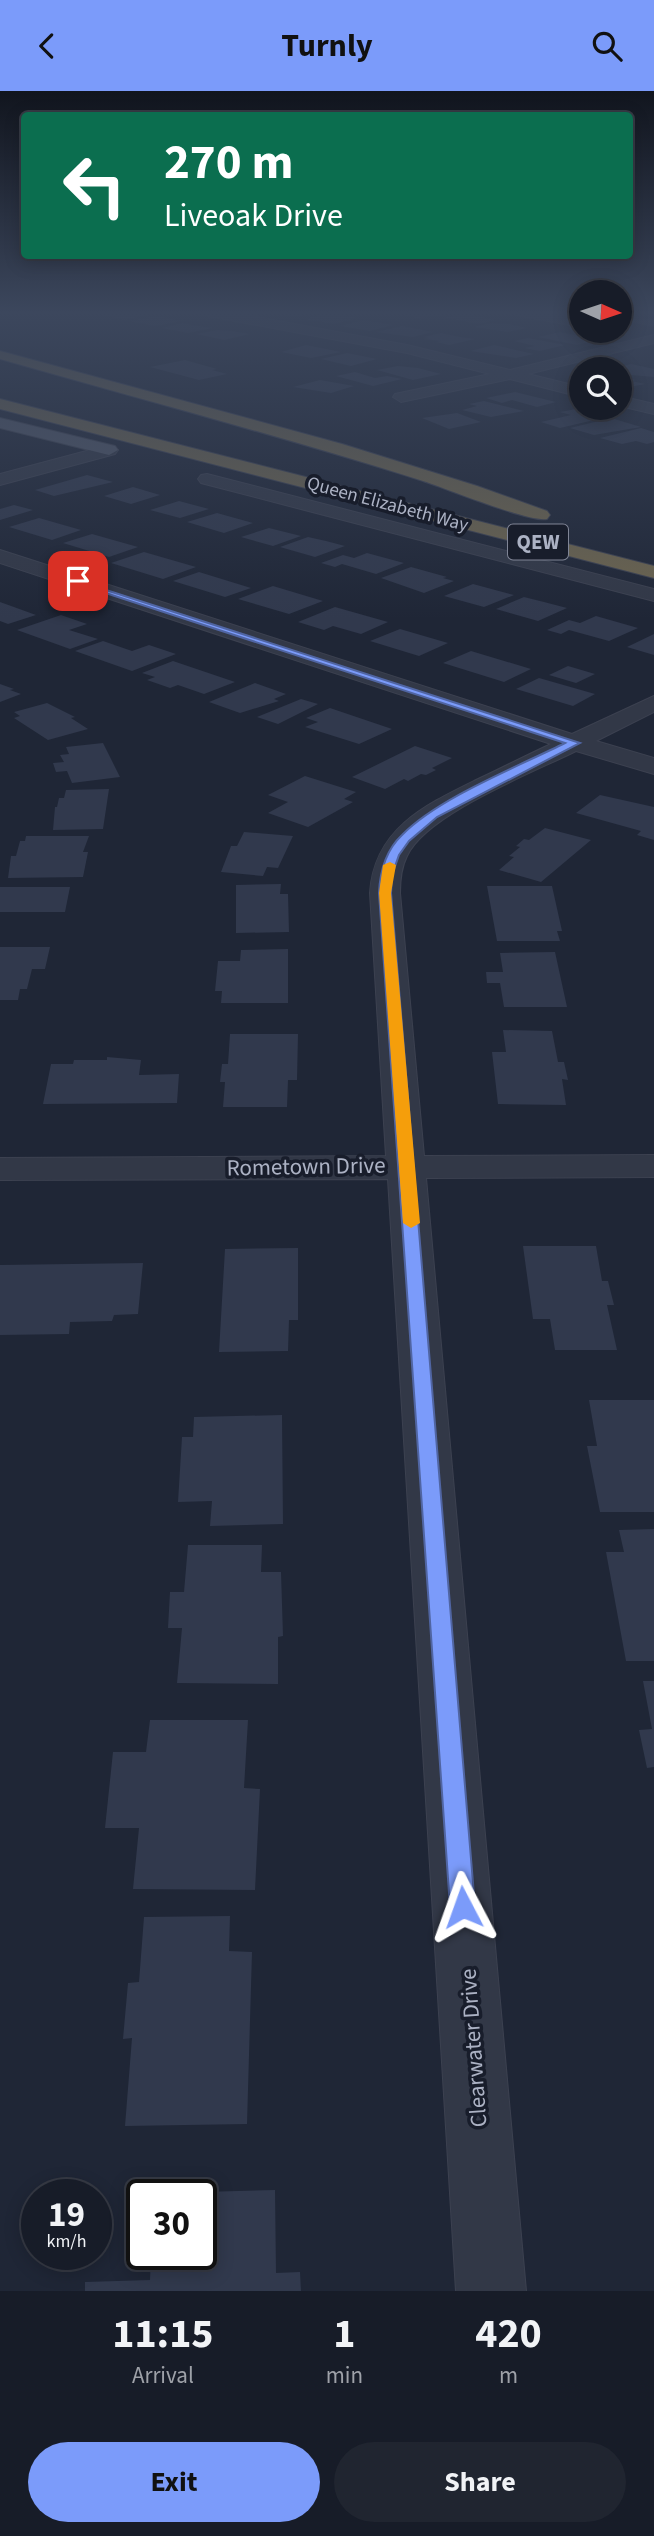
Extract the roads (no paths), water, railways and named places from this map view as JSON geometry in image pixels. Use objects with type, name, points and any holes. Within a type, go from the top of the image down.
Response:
[{"type":"highway","points":[[3,414],[156,443]]},
{"type":"highway","name":"Queen Elizabeth Way","points":[[39,414],[654,572]]},
{"type":"highway","name":"Queen Elizabeth Way","points":[[212,414],[336,448],[471,490],[549,518],[337,466]]},
{"type":"main road","points":[[0,423],[109,450]]},
{"type":"street","points":[[0,480],[109,450]]},
{"type":"street","points":[[207,479],[654,595]]},
{"type":"street","points":[[0,556],[575,743],[654,766]]},
{"type":"street","name":"Clearwater Drive","points":[[491,2291],[385,893],[386,875],[393,855],[405,838],[445,806],[654,703]]},
{"type":"street","name":"Rometown Drive","points":[[0,1169],[407,1165],[654,1166]]}]
